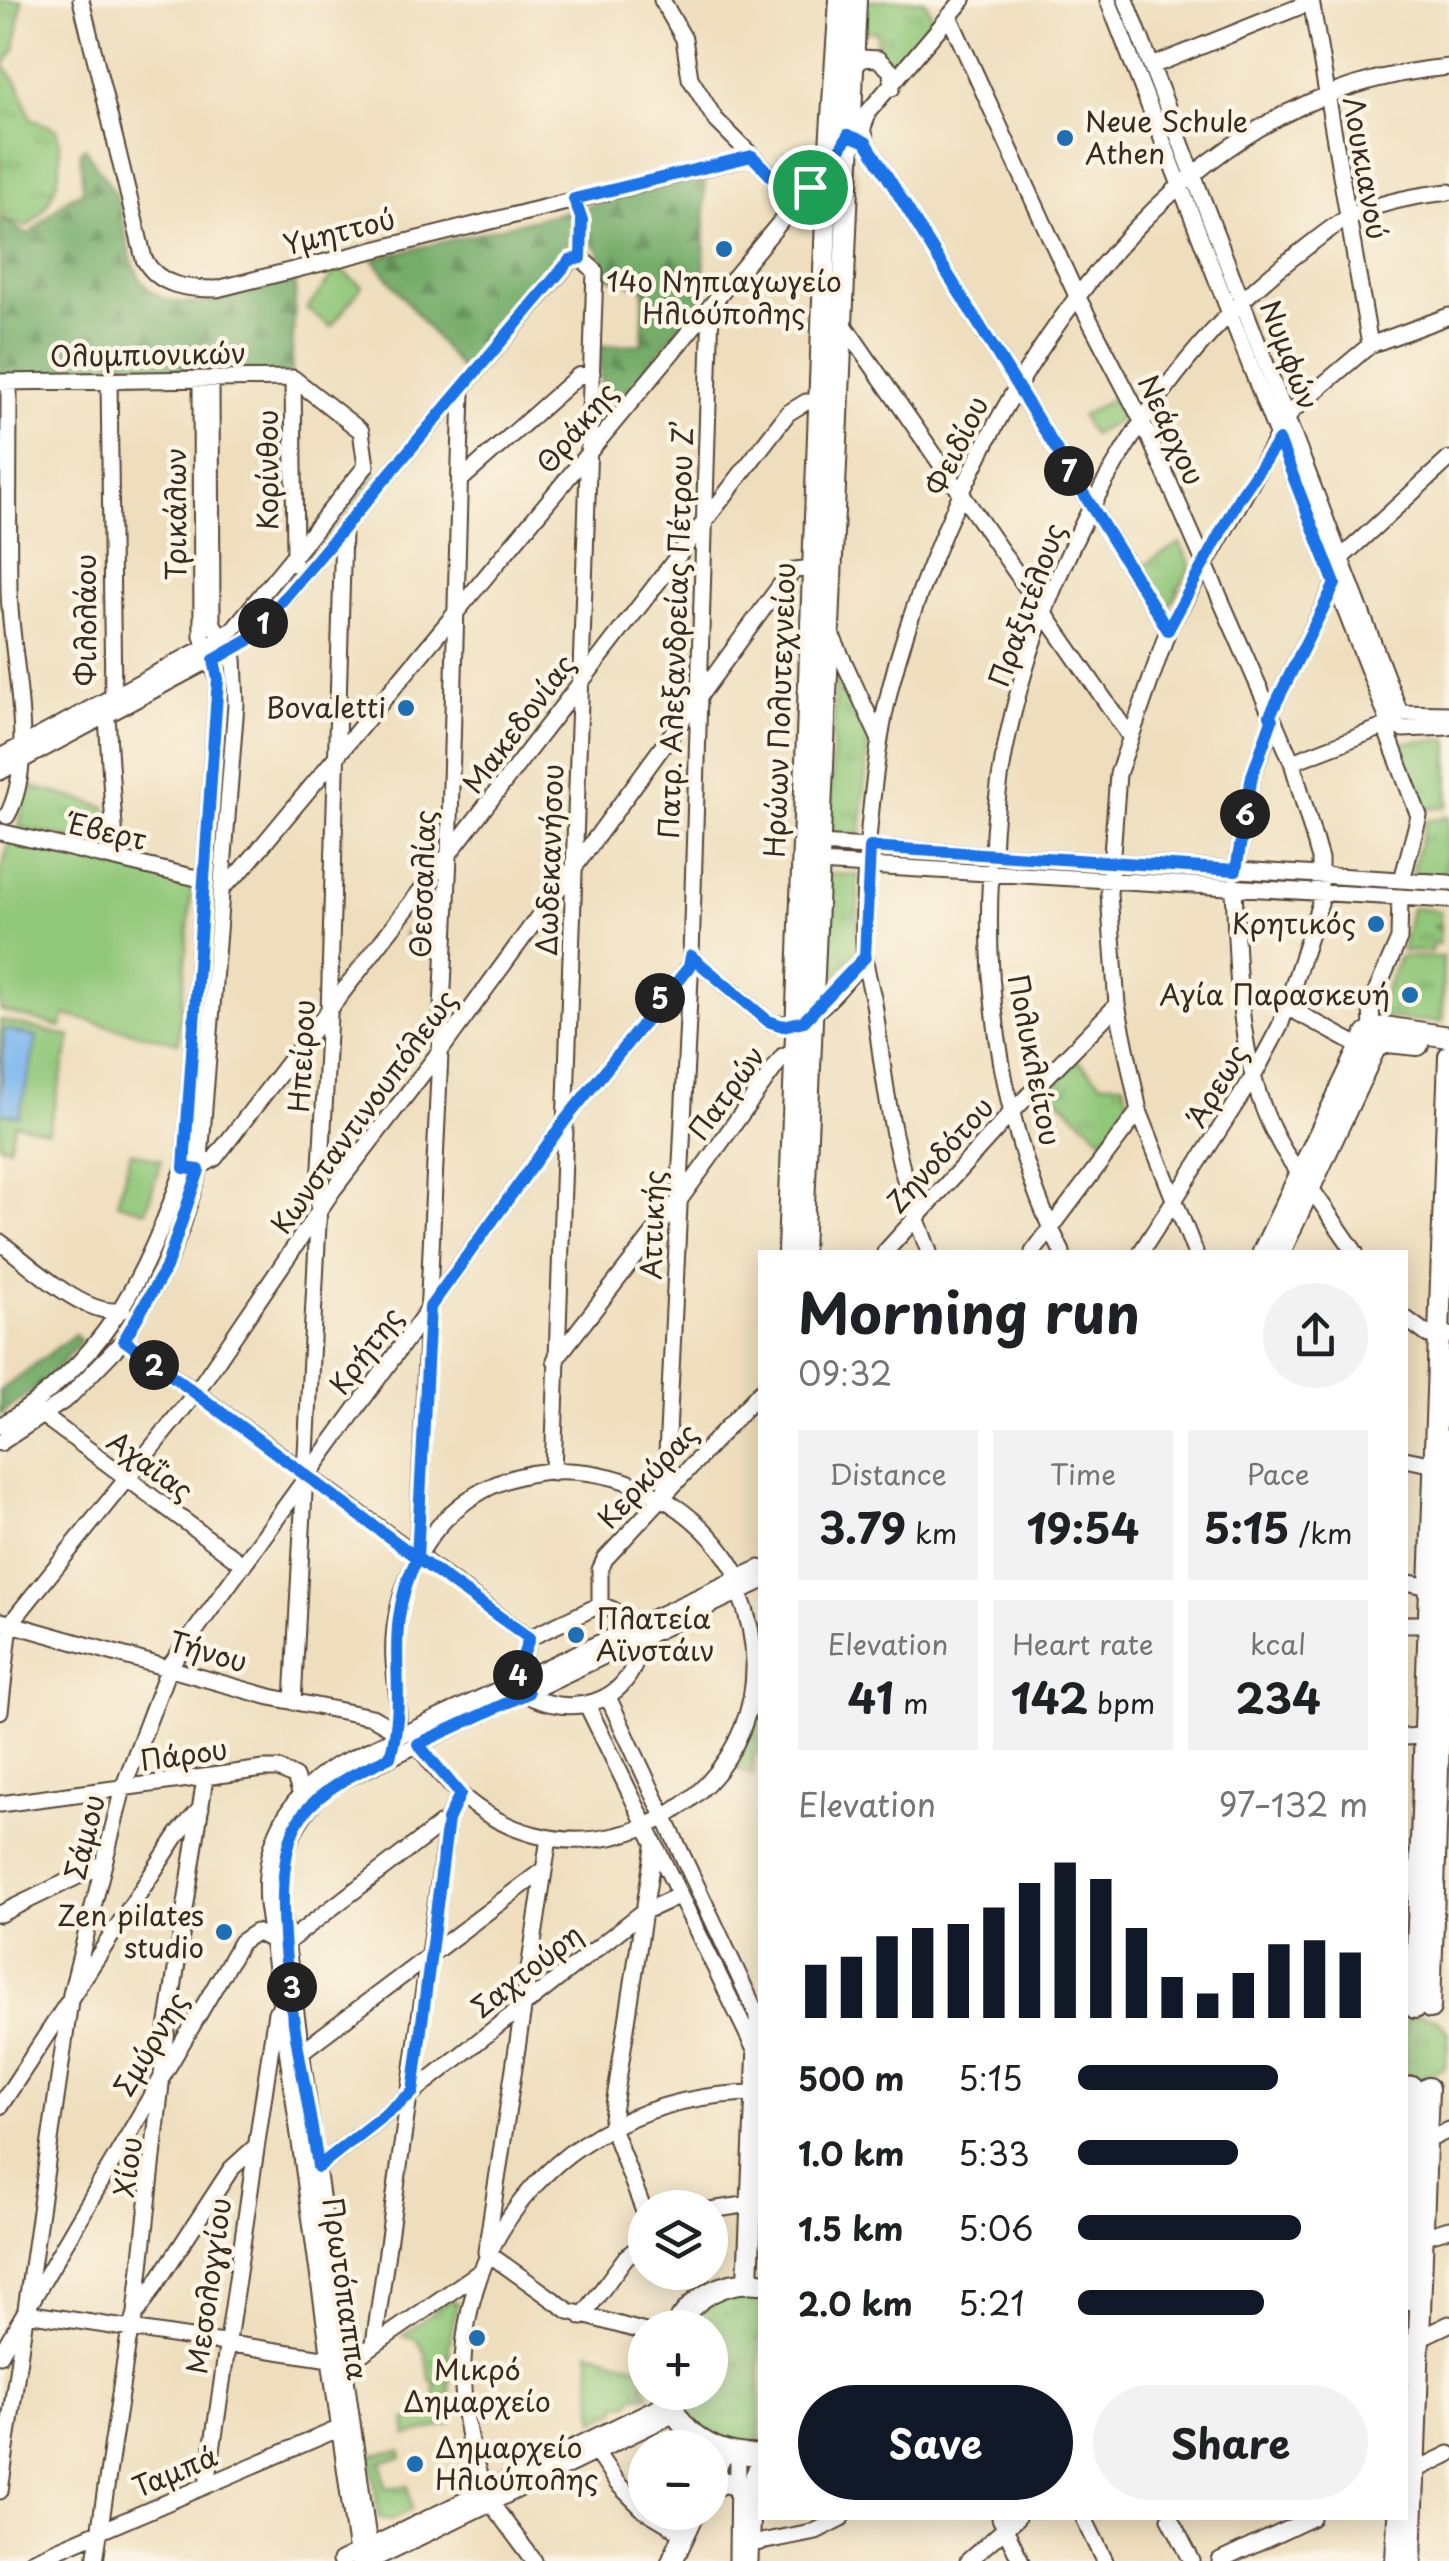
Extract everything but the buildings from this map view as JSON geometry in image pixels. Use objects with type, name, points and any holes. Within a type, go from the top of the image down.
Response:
[{"type":"main road","name":"Ηρώων Πολυτεχνείου","points":[[802,1250],[813,568],[840,0]]},
{"type":"main road","name":"Ηρώων Πολυτεχνείου","points":[[788,1250],[796,1050],[804,1019],[818,853],[840,318],[857,138],[852,72],[856,0]]},
{"type":"main road","points":[[1281,1250],[1305,1180],[1365,1038],[1392,1027],[1449,1037]]},
{"type":"main road","points":[[1264,1250],[1375,1048],[1397,1042],[1449,1054],[1440,1624],[1430,1736],[1417,2009],[1449,2018]]},
{"type":"main road","points":[[1444,1467],[1449,1440]]},
{"type":"main road","points":[[1412,2561],[1411,2239],[1415,2086],[1449,2078]]},
{"type":"main road","points":[[688,2310],[708,2293],[754,2282],[752,2204],[758,2092]]},
{"type":"main road","points":[[1408,2270],[1411,2239]]},
{"type":"main road","points":[[676,2410],[696,2437],[745,2456]]},
{"type":"main road","points":[[728,2483],[739,2486]]},
{"type":"main road","points":[[1396,2561],[1398,2520]]},
{"type":"main road","points":[[672,2561],[687,2530]]},
{"type":"street","name":"Υμηττού","points":[[81,0],[144,259],[158,278],[176,286],[217,289],[752,156]]},
{"type":"street","points":[[662,0],[684,39],[690,78],[715,119],[796,202]]},
{"type":"street","name":"Θράκης","points":[[225,884],[796,202],[857,138],[867,117],[964,0]]},
{"type":"street","name":"Νυμφών","points":[[1108,0],[1181,188],[1287,418],[1341,558],[1419,816],[1401,888],[1400,940],[1371,1004],[1365,1038]]},
{"type":"street","name":"Νυμφών","points":[[1126,0],[1194,176],[1279,440],[1392,722]]},
{"type":"street","points":[[1152,66],[1311,1]]},
{"type":"street","name":"Λουκιανού","points":[[1311,1],[1370,344]]},
{"type":"street","name":"Νεάρχου","points":[[949,16],[1076,294],[1142,421],[1292,762],[1307,804],[1322,883]]},
{"type":"street","points":[[852,72],[862,58],[878,58],[891,71],[892,88]]},
{"type":"street","name":"Φειδίου","points":[[928,1250],[894,1148],[865,957],[869,864],[880,740],[917,596],[961,492],[1016,384],[1076,294],[1129,235],[1194,176],[1262,127],[1327,95],[1399,74],[1449,67]]},
{"type":"street","points":[[833,118],[838,131],[857,138],[1168,630]]},
{"type":"street","name":"Πραξιτέλους","points":[[992,863],[1007,748],[1045,614],[1091,507],[1168,382],[1235,305],[1348,218],[1392,202],[1449,192]]},
{"type":"street","name":"Δωδεκανήσου","points":[[552,1472],[595,271],[581,258],[582,220],[574,199]]},
{"type":"street","points":[[0,772],[20,748],[113,697],[217,650],[249,640],[570,260],[581,258]]},
{"type":"street","name":"Πατρ. Αλεξανδρείας Πέτρου Ζ’","points":[[690,962],[712,306]]},
{"type":"street","points":[[1193,1250],[1139,1111],[1117,1006],[1109,879],[1118,774],[1168,630],[1239,498],[1279,440],[1287,418],[1299,403],[1370,344],[1449,316]]},
{"type":"street","points":[[840,318],[1129,735]]},
{"type":"street","points":[[462,478],[578,376],[592,373]]},
{"type":"street","name":"Τρικάλων","points":[[206,379],[217,650]]},
{"type":"street","points":[[0,756],[107,716],[217,650],[366,466],[361,431],[295,379]]},
{"type":"street","name":"Ολυμπιονικών","points":[[5,382],[295,379]]},
{"type":"street","name":"Κορίνθου","points":[[292,557],[295,379]]},
{"type":"street","name":"Φιλολάου","points":[[108,380],[113,697],[107,716],[116,859]]},
{"type":"street","points":[[0,833],[19,788],[22,729],[4,590],[5,382]]},
{"type":"street","name":"Θεσσαλίας","points":[[417,1558],[449,856],[462,390]]},
{"type":"street","name":"Μακεδονίας","points":[[192,1169],[215,1158],[329,1014],[788,414],[806,402],[820,402]]},
{"type":"street","points":[[1354,1250],[1288,1160],[1254,1077],[1241,1005],[1235,878],[1252,776],[1271,718],[1335,584],[1341,558],[1449,458]]},
{"type":"street","name":"Ηπείρου","points":[[293,1702],[329,1014],[343,532]]},
{"type":"street","points":[[292,557],[306,574]]},
{"type":"street","name":"Κωνσταντινουπόλεως","points":[[5,1622],[194,1395],[320,1208],[441,1050],[782,583],[795,570],[813,568]]},
{"type":"street","points":[[0,615],[13,729],[20,748]]},
{"type":"street","name":"Ηρώων Πολυτεχνείου","points":[[828,628],[880,740]]},
{"type":"street","points":[[0,1426],[38,1411],[105,1334],[122,1310],[192,1169],[217,650]]},
{"type":"street","points":[[0,1443],[124,1340],[166,1268],[192,1169],[225,884],[236,669],[217,650]]},
{"type":"street","points":[[1292,762],[1392,722],[1449,714]]},
{"type":"street","points":[[1392,722],[1404,729],[1449,727]]},
{"type":"street","points":[[0,796],[6,816]]},
{"type":"street","name":"Έβερτ","points":[[0,833],[205,880]]},
{"type":"street","points":[[818,853],[870,847],[1109,879],[1235,878],[1322,883],[1401,888],[1449,900]]},
{"type":"street","points":[[818,853],[869,864],[1110,862],[1235,878]]},
{"type":"street","name":"Πολυκλείτου","points":[[992,863],[991,966],[1012,1112],[1061,1250]]},
{"type":"street","points":[[1401,888],[1449,882]]},
{"type":"street","name":"Άρεως","points":[[1142,1250],[1254,1077],[1287,1007],[1322,883]]},
{"type":"street","points":[[690,962],[768,1021],[804,1019],[865,957]]},
{"type":"street","name":"Κρήτης","points":[[123,1788],[169,1666],[566,1119],[690,962]]},
{"type":"street","name":"Αττικής","points":[[665,1496],[690,962]]},
{"type":"street","name":"Ζηνοδότου","points":[[887,1250],[1012,1112],[1117,1006]]},
{"type":"street","points":[[1287,1007],[1365,1038]]},
{"type":"street","name":"Πατρών","points":[[555,1360],[678,1202],[782,1056],[796,1050]]},
{"type":"street","points":[[1035,1250],[1139,1111]]},
{"type":"street","points":[[0,1242],[89,1307],[110,1313],[122,1310]]},
{"type":"street","points":[[0,1258],[14,1256],[95,1316],[105,1334]]},
{"type":"street","points":[[1408,1321],[1416,1330],[1444,1336]]},
{"type":"street","points":[[124,1340],[529,1638]]},
{"type":"street","name":"Κερκύρας","points":[[600,1605],[601,1565],[758,1394]]},
{"type":"street","name":"Αχαΐας","points":[[38,1411],[241,1563]]},
{"type":"street","points":[[1408,1460],[1444,1467]]},
{"type":"street","points":[[390,1757],[396,1737],[394,1636],[402,1593],[434,1531],[468,1502],[501,1485],[552,1472],[606,1474],[665,1496],[700,1524],[739,1585],[757,1678],[741,1726],[726,1754],[696,1793],[646,1829],[606,1841],[549,1838],[512,1826],[460,1794],[418,1744]]},
{"type":"street","points":[[310,1797],[524,1687],[739,1585],[758,1570]]},
{"type":"street","points":[[739,1585],[758,1582]]},
{"type":"street","points":[[1408,1583],[1441,1589]]},
{"type":"street","points":[[600,1605],[615,1611],[635,1634],[635,1662],[608,1697],[588,1707],[561,1706],[524,1687],[518,1664],[529,1638],[600,1605]]},
{"type":"street","points":[[0,1712],[5,1622]]},
{"type":"street","name":"Τήνου","points":[[5,1622],[293,1702],[376,1718],[396,1737]]},
{"type":"street","points":[[1408,1624],[1440,1624]]},
{"type":"street","points":[[310,1797],[327,1771],[396,1737],[524,1687]]},
{"type":"street","points":[[608,1697],[758,2017]]},
{"type":"street","points":[[588,1707],[758,2056]]},
{"type":"street","name":"Πάρου","points":[[0,1804],[279,1769],[295,1777],[310,1797]]},
{"type":"street","name":"Χίου","points":[[95,2561],[134,2321],[205,1778]]},
{"type":"street","name":"Σάμου","points":[[0,2491],[72,1994],[123,1788]]},
{"type":"street","points":[[374,2344],[406,2114],[413,2092],[448,1820],[460,1794]]},
{"type":"street","name":"Πρωτόπαππα","points":[[310,1797],[273,1837],[267,1865],[267,1904],[301,2052],[318,2167],[337,2361],[338,2428],[366,2557]]},
{"type":"street","name":"Πρωτόπαππα","points":[[310,1797],[286,1850],[280,1898],[279,1993],[366,2557]]},
{"type":"street","points":[[0,2106],[178,1834],[201,1808]]},
{"type":"street","points":[[252,1934],[278,1941],[448,1820]]},
{"type":"street","points":[[534,2561],[487,2497],[464,2421],[461,2378],[468,2309],[486,2252],[549,1838]]},
{"type":"street","points":[[636,2190],[611,2125],[654,1846]]},
{"type":"street","points":[[0,1914],[103,1864]]},
{"type":"street","points":[[301,2052],[543,1870]]},
{"type":"street","name":"Σαχτούρη","points":[[318,2167],[643,1912],[678,1896]]},
{"type":"street","name":"Σμύρνης","points":[[0,2355],[165,2067],[241,1942],[252,1934],[256,1914],[267,1904]]},
{"type":"street","name":"Μεσολογγίου","points":[[207,2485],[279,1993]]},
{"type":"street","points":[[264,2094],[277,2084],[292,2091]]},
{"type":"street","points":[[486,2252],[516,2208],[547,2174],[611,2125],[681,2100],[758,2092]]},
{"type":"street","points":[[1414,2147],[1449,2130]]},
{"type":"street","points":[[134,2321],[231,2169],[254,2148]]},
{"type":"street","points":[[494,2199],[516,2208]]},
{"type":"street","points":[[728,2207],[752,2204]]},
{"type":"street","points":[[38,2226],[53,2236],[68,2236]]},
{"type":"street","points":[[1411,2239],[1449,2229]]},
{"type":"street","points":[[486,2252],[582,2317],[628,2328]]},
{"type":"street","points":[[582,2317],[628,2256]]},
{"type":"street","points":[[26,2313],[134,2321],[227,2343],[337,2361],[354,2359],[481,2271]]},
{"type":"street","points":[[1412,2342],[1449,2324]]},
{"type":"street","points":[[0,2365],[19,2373]]},
{"type":"street","points":[[366,2557],[655,2410]]},
{"type":"street","points":[[340,2561],[395,2556],[487,2497],[596,2452],[658,2410]]},
{"type":"street","name":"Ταμπά","points":[[31,2561],[338,2428]]},
{"type":"street","points":[[596,2452],[628,2494]]},
{"type":"street","points":[[1414,2470],[1449,2454]]},
{"type":"street","points":[[737,2561],[739,2486],[745,2456]]},
{"type":"street","points":[[745,2456],[753,2476],[750,2553],[838,2520]]},
{"type":"street","points":[[1085,2520],[1104,2561]]},
{"type":"street","points":[[1171,2520],[1192,2561]]},
{"type":"street","points":[[1220,2561],[1308,2520]]},
{"type":"street","points":[[968,2561],[1007,2521],[1020,2561]]},
{"type":"street","points":[[678,2530],[685,2534]]},
{"type":"green space","points":[[0,0],[22,0],[15,49],[4,65],[19,85],[31,119],[56,129],[59,142],[59,169],[52,195],[26,227],[0,218]]},
{"type":"green space","points":[[866,0],[925,0],[936,25],[898,67],[876,52],[877,32],[864,31]]},
{"type":"green space","points":[[85,147],[117,199],[140,279],[161,297],[198,303],[241,296],[296,280],[291,376],[0,379],[0,218],[28,235],[60,205],[83,192],[80,151]]},
{"type":"green space","points":[[705,177],[704,296],[602,423],[600,346],[642,344],[644,288],[603,276],[598,248],[587,242],[569,242],[462,371],[373,259]]},
{"type":"green space","points":[[338,268],[362,286],[331,327],[307,309]]},
{"type":"green space","points":[[1112,399],[1122,419],[1092,435],[1081,416]]},
{"type":"green space","points":[[368,470],[376,476],[302,562],[301,557]]},
{"type":"green space","points":[[1180,543],[1191,566],[1166,613],[1136,570]]},
{"type":"green space","points":[[836,671],[868,743],[861,835],[829,833]]},
{"type":"green space","points":[[1449,739],[1448,805],[1425,810],[1399,743]]},
{"type":"green space","points":[[26,785],[106,807],[108,847],[19,827]]},
{"type":"green space","points":[[1448,817],[1446,870],[1442,875],[1411,873],[1426,821]]},
{"type":"green space","points":[[9,841],[192,886],[178,1043],[65,1015],[61,1027],[0,1010],[0,877]]},
{"type":"green space","points":[[829,874],[858,875],[858,949],[827,985],[822,981],[830,973]]},
{"type":"green space","points":[[439,886],[437,947],[417,947],[404,935]]},
{"type":"green space","points":[[1411,908],[1440,911],[1440,926],[1434,926],[1440,930],[1439,944],[1432,944],[1431,952],[1402,951]]},
{"type":"green space","points":[[1399,957],[1443,957],[1442,1022],[1383,1019],[1376,1012]]},
{"type":"green space","points":[[0,1020],[71,1037],[48,1131],[15,1123],[9,1147],[0,1145]]},
{"type":"green space","points":[[1077,1060],[1102,1083],[1124,1083],[1130,1108],[1103,1139],[1049,1090]]},
{"type":"green space","points":[[131,1152],[161,1160],[146,1211],[117,1203]]},
{"type":"green space","points":[[75,1334],[81,1341],[49,1378],[0,1415],[0,1391]]},
{"type":"green space","points":[[758,1700],[758,1752],[754,1753],[753,1776],[734,1767],[749,1736]]},
{"type":"green space","points":[[1418,2015],[1436,2019],[1449,2032],[1446,2066],[1422,2079],[1408,2076],[1408,2018]]},
{"type":"green space","points":[[758,2289],[758,2448],[728,2442],[728,2430],[703,2430],[686,2410],[728,2410],[728,2310],[703,2310],[721,2294]]},
{"type":"green space","points":[[448,2301],[457,2303],[449,2345],[450,2399],[436,2398],[434,2386],[439,2381],[430,2381],[425,2353],[415,2338],[402,2336]]},
{"type":"green space","points":[[589,2351],[628,2363],[628,2403],[618,2404],[617,2411],[595,2421]]},
{"type":"green space","points":[[436,2401],[450,2402],[452,2423],[407,2436],[405,2420],[429,2417],[428,2408],[437,2407]]},
{"type":"green space","points":[[401,2451],[402,2458],[382,2461],[386,2488],[408,2486],[412,2509],[391,2520],[379,2518],[371,2455]]},
{"type":"water","points":[[4,1029],[37,1037],[19,1116],[0,1112]]},
{"type":"place","name":"Neue Schule Athen","points":[[1065,138]]},
{"type":"place","name":"14ο Νηπιαγωγείο Ηλιούπολης","points":[[724,249]]},
{"type":"place","name":"Bovaletti","points":[[406,708]]},
{"type":"place","name":"Κρητικός","points":[[1376,924]]},
{"type":"place","name":"Αγία Παρασκευή","points":[[1410,995]]},
{"type":"place","name":"Πλατεία Αϊνστάιν","points":[[576,1635]]},
{"type":"place","name":"Zen pilates studio","points":[[224,1932]]},
{"type":"place","name":"Μικρό Δημαρχείο","points":[[477,2338]]},
{"type":"place","name":"Δημαρχείο Ηλιούπολης","points":[[415,2464]]},
{"type":"route","points":[[810,187],[796,202],[752,156],[574,199],[582,220],[581,258],[570,260],[249,640],[214,660],[218,679],[184,1168],[199,1170],[166,1268],[124,1340],[417,1558],[397,1616],[394,1648],[398,1724],[390,1757],[339,1782],[318,1798],[301,1817],[283,1863],[280,1898],[318,2167],[413,2092],[448,1820],[460,1794],[430,1763],[418,1744],[528,1693],[518,1675],[518,1664],[529,1638],[417,1558],[430,1307],[566,1119],[666,990],[689,967],[691,956],[768,1021],[783,1026],[804,1021],[848,979],[865,957],[870,847],[1236,870],[1252,776],[1272,720],[1270,715],[1325,597],[1335,584],[1279,440],[1239,498],[1168,630],[866,142],[848,135],[829,170],[810,187]]}]
